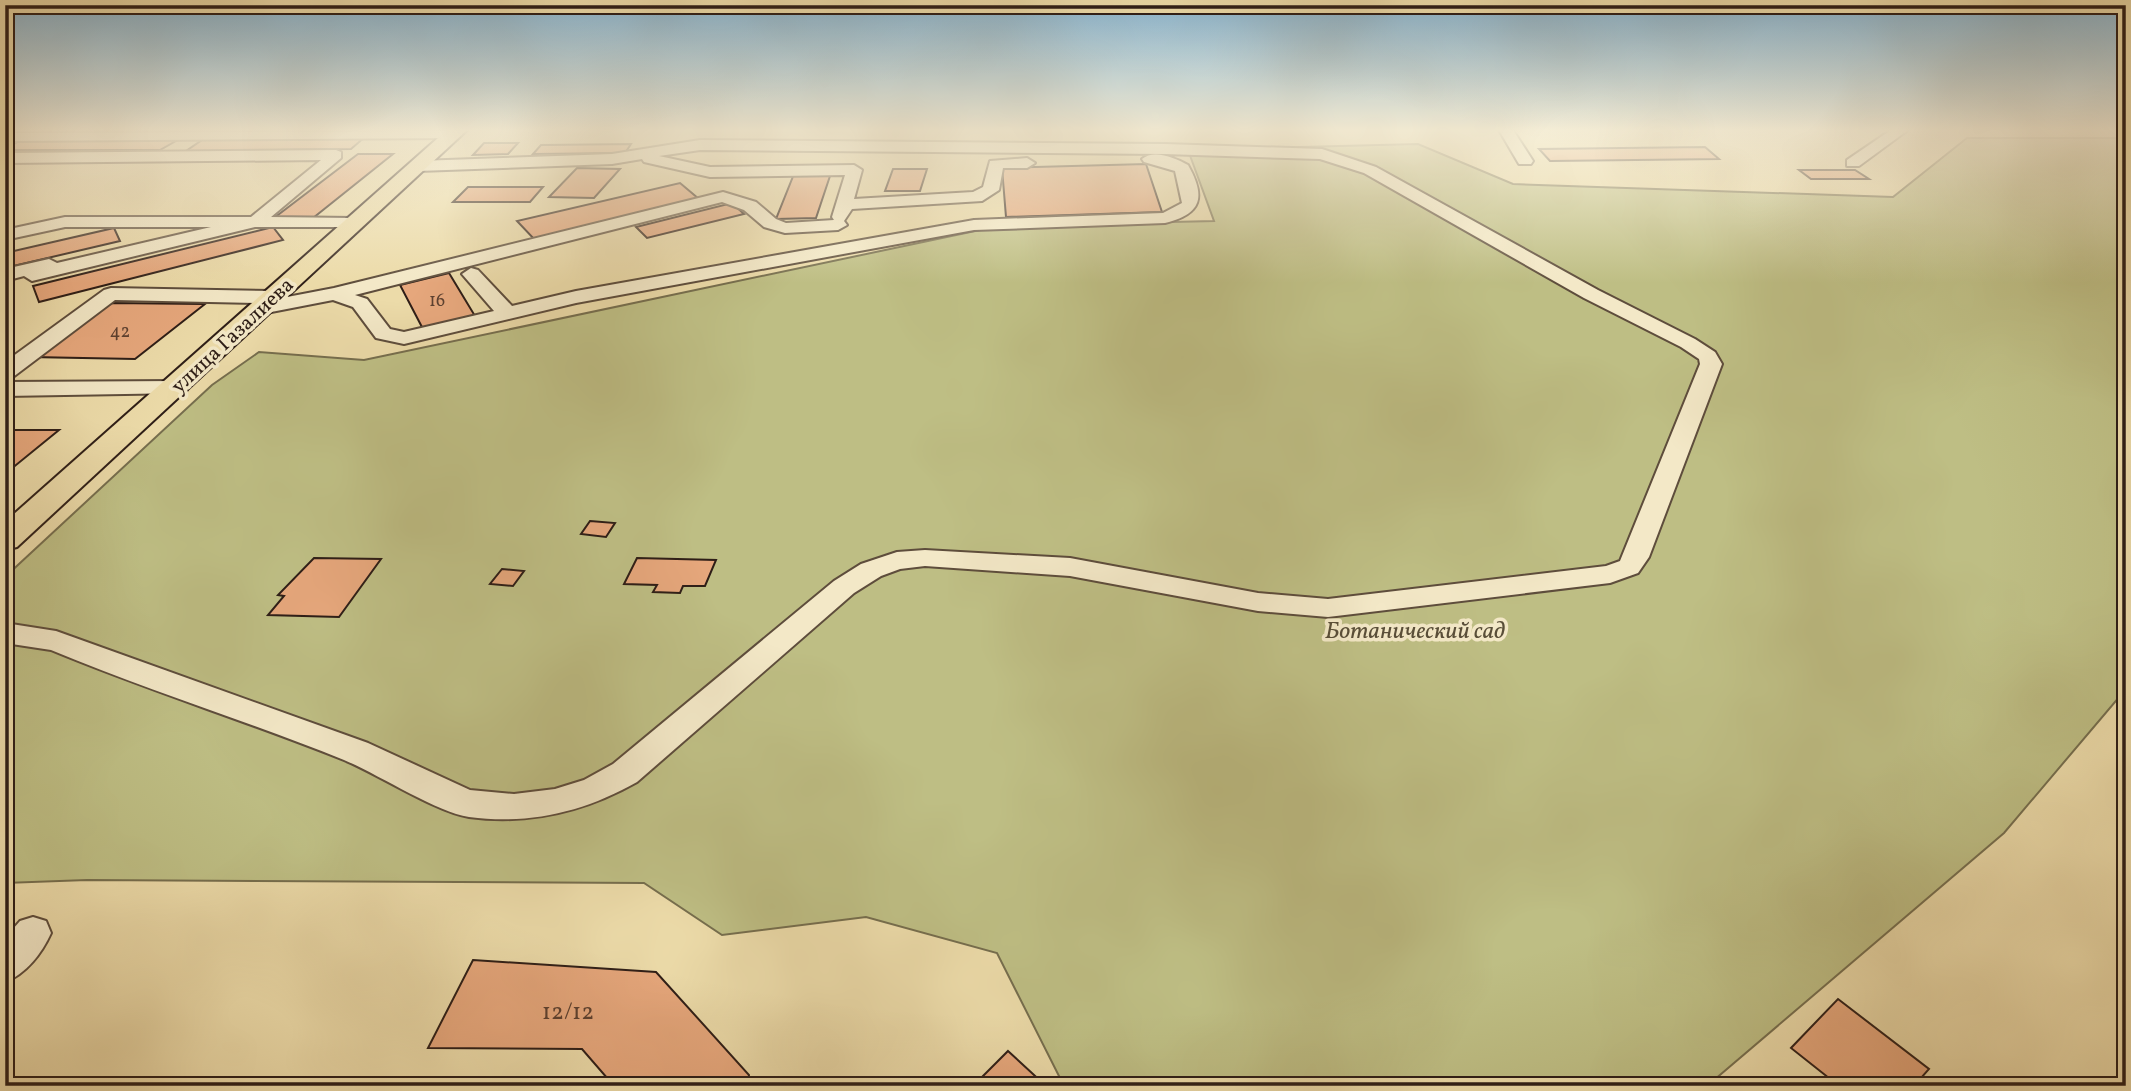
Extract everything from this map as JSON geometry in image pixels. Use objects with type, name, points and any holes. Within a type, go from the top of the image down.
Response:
[{"type":"main road","name":"улица Газалиева","points":[[5,540],[177,388],[401,181]]},
{"type":"street","points":[[32,275],[73,262],[255,222],[305,181]]},
{"type":"street","points":[[723,197],[732,181]]},
{"type":"street","points":[[851,181],[838,225],[836,252],[989,223],[1165,218],[1190,205],[1191,195],[1186,181]]},
{"type":"street","points":[[846,204],[976,197],[991,190],[993,181]]},
{"type":"street","points":[[5,633],[56,640],[115,665],[357,752],[466,803],[514,807],[555,802],[594,790],[625,773],[671,737],[844,587],[871,570],[897,561],[925,558],[1069,567],[1258,602],[1328,608],[1610,574],[1629,567],[1636,557],[1711,364],[1708,356],[1688,343],[1591,295],[1389,181]]},
{"type":"street","points":[[5,372],[111,294],[267,302],[334,294],[723,197],[750,206],[770,223],[785,228],[838,225]]},
{"type":"street","points":[[5,236],[65,222],[353,223]]},
{"type":"street","points":[[471,274],[508,313]]},
{"type":"street","points":[[5,389],[177,388]]},
{"type":"lane","points":[[5,275],[73,262],[125,246]]},
{"type":"lane","points":[[334,294],[360,303],[383,334],[392,338],[419,335],[576,297],[836,252]]},
{"type":"lane","points":[[5,965],[33,933]]},
{"type":"green space","name":"Ботанический сад","points":[[1199,181],[1506,181],[1513,184],[1893,197],[1913,181],[2126,181],[2126,696],[2120,696],[2004,833],[1707,1086],[1064,1086],[997,953],[866,917],[722,935],[644,883],[87,880],[5,883],[5,577],[212,385],[259,352],[364,360],[999,226],[1214,221]]},
{"type":"building","points":[[323,181],[359,181],[313,218],[274,218]]},
{"type":"building","points":[[565,181],[609,181],[594,198],[549,197]]},
{"type":"building","points":[[791,181],[828,181],[816,218],[776,219]]},
{"type":"building","points":[[889,181],[923,181],[920,191],[885,191]]},
{"type":"building","points":[[1003,181],[1152,181],[1162,212],[1006,217]]},
{"type":"building","points":[[680,183],[699,199],[534,239],[517,221]]},
{"type":"building","points":[[468,187],[543,187],[530,202],[453,202]]},
{"type":"building","points":[[732,203],[744,214],[647,238],[636,227]]},
{"type":"building","points":[[273,227],[283,240],[39,302],[33,286]]},
{"type":"building","points":[[114,228],[120,241],[5,268],[5,253]]},
{"type":"building","points":[[449,273],[475,316],[423,329],[400,285]]},
{"type":"building","points":[[110,303],[205,304],[135,359],[32,357]]},
{"type":"building","points":[[10,430],[59,430],[5,474],[5,433]]},
{"type":"building","points":[[590,521],[615,523],[606,537],[581,534]]},
{"type":"building","points":[[314,558],[381,559],[339,617],[268,615],[284,596],[278,595]]},
{"type":"building","points":[[637,558],[716,560],[705,586],[683,586],[680,593],[653,592],[657,585],[624,584]]},
{"type":"building","points":[[502,569],[524,571],[513,586],[490,584]]},
{"type":"building","points":[[473,960],[656,972],[749,1075],[747,1086],[614,1086],[582,1049],[428,1048]]},
{"type":"building","points":[[1838,999],[1929,1069],[1914,1086],[1839,1086],[1791,1048]]},
{"type":"building","points":[[1008,1051],[1046,1086],[973,1086]]}]
